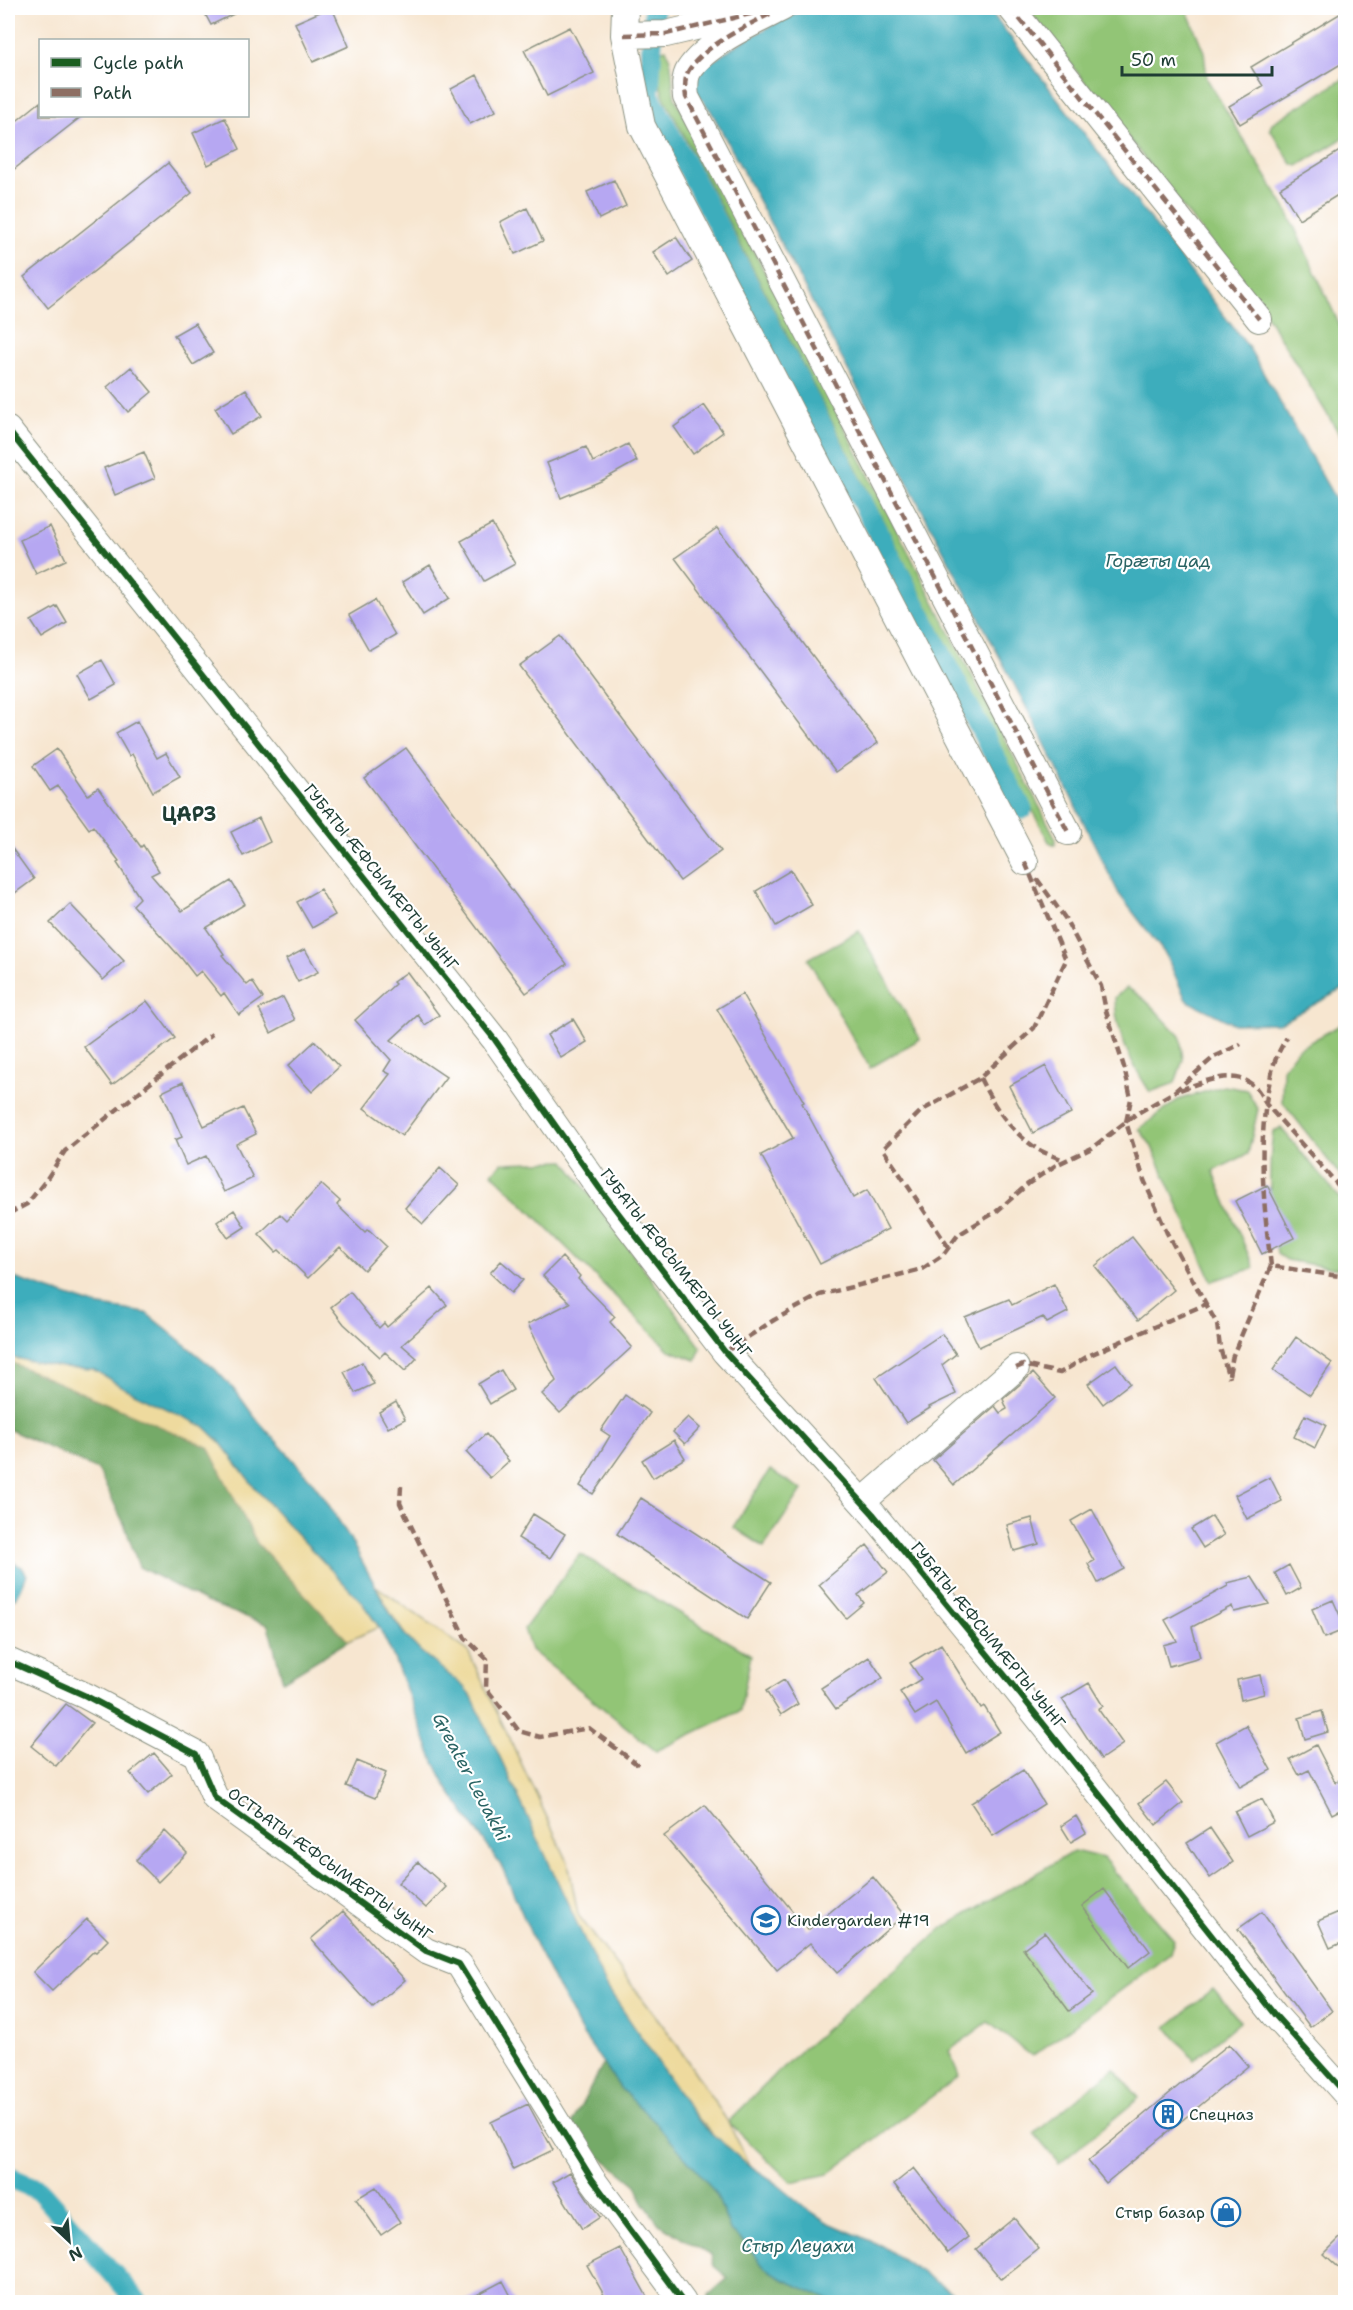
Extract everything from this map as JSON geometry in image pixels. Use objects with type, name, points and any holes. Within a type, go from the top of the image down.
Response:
[{"type":"street","points":[[625,8],[624,35],[642,126],[1025,862]]},
{"type":"street","points":[[624,35],[666,34],[781,8]]},
{"type":"street","points":[[781,8],[732,33],[704,54],[689,70],[684,86],[686,97],[1068,832]]},
{"type":"street","points":[[1011,8],[1258,320]]},
{"type":"street","name":"ГУБАТЫ ÆФСЫМÆРТЫ УЫНГ","points":[[8,430],[495,1040],[600,1189],[725,1352],[862,1502],[1007,1678],[1274,2014],[1346,2094]]},
{"type":"street","points":[[862,1502],[1016,1368]]},
{"type":"street","name":"ОСТЪАТЫ ÆФСЫМÆРТЫ УЫНГ","points":[[8,1661],[86,1696],[196,1754],[215,1798],[426,1951],[459,1964],[592,2179],[683,2302]]},
{"type":"green space","points":[[1027,8],[1186,8],[1204,52],[1207,79],[1286,209],[1345,337],[1345,443],[1263,310]]},
{"type":"green space","points":[[666,49],[675,98],[1056,839],[1055,845],[1049,842],[664,97],[658,79],[659,51]]},
{"type":"green space","points":[[1345,78],[1345,137],[1298,166],[1292,164],[1270,129],[1272,123]]},
{"type":"green space","points":[[859,931],[920,1039],[870,1068],[808,959]]},
{"type":"green space","points":[[1127,988],[1149,1004],[1180,1036],[1183,1060],[1175,1083],[1150,1092],[1125,1047],[1118,1023],[1115,997]]},
{"type":"green space","points":[[1345,1022],[1345,1182],[1282,1101],[1283,1068],[1298,1049]]},
{"type":"green space","points":[[1224,1086],[1247,1090],[1258,1109],[1248,1154],[1213,1171],[1254,1268],[1212,1281],[1151,1145],[1139,1129],[1178,1100]]},
{"type":"green space","points":[[1281,1128],[1345,1204],[1345,1270],[1286,1260],[1277,1254],[1271,1208],[1270,1163],[1273,1131]]},
{"type":"green space","points":[[565,1161],[701,1347],[696,1360],[669,1350],[492,1173],[502,1163]]},
{"type":"green space","points":[[8,1361],[208,1447],[257,1543],[348,1641],[283,1681],[268,1625],[206,1602],[139,1567],[125,1526],[98,1470],[8,1429]]},
{"type":"green space","points":[[770,1470],[802,1490],[764,1547],[733,1527]]},
{"type":"green space","points":[[580,1554],[751,1655],[740,1711],[656,1751],[531,1650],[524,1629]]},
{"type":"green space","points":[[1074,1851],[1103,1858],[1174,1940],[1170,1954],[1032,2056],[988,2022],[949,2051],[959,2076],[828,2174],[791,2182],[728,2122],[791,2059],[943,1928]]},
{"type":"green space","points":[[1213,1989],[1240,2021],[1194,2060],[1167,2027]]},
{"type":"green space","points":[[603,2064],[621,2089],[653,2120],[708,2183],[717,2196],[730,2230],[746,2244],[764,2267],[779,2277],[833,2302],[708,2302],[709,2295],[728,2278],[714,2266],[711,2255],[659,2224],[643,2202],[636,2185],[588,2149],[570,2127]]},
{"type":"green space","points":[[1114,2068],[1139,2098],[1059,2164],[1034,2134]]},
{"type":"sand","points":[[8,1357],[62,1367],[93,1369],[124,1388],[205,1427],[220,1442],[256,1489],[360,1600],[379,1627],[348,1641],[257,1543],[208,1447],[8,1361]]},
{"type":"sand","points":[[376,1586],[468,1651],[568,1862],[578,1915],[671,2036],[728,2122],[750,2167],[720,2142],[689,2108],[605,1984],[472,1697],[412,1642],[395,1619]]},
{"type":"water","name":"Горӕты цад","points":[[825,8],[988,8],[1249,348],[1345,516],[1345,988],[1280,1023],[1234,1024],[1186,1000],[1166,955],[1119,894],[1034,722],[711,111],[695,91],[694,78],[707,65],[740,43],[791,15]]},
{"type":"water","name":"Стыр Леуахи","points":[[8,1276],[95,1305],[146,1313],[215,1369],[325,1499],[404,1634],[420,1651],[463,1686],[472,1697],[605,1984],[703,2126],[750,2167],[777,2184],[807,2209],[827,2222],[882,2246],[966,2302],[833,2302],[779,2277],[764,2267],[746,2244],[730,2230],[717,2196],[708,2183],[653,2120],[621,2089],[582,2033],[538,1950],[502,1867],[446,1786],[434,1762],[393,1656],[379,1627],[360,1600],[256,1489],[220,1442],[205,1427],[124,1388],[93,1369],[62,1367],[8,1357]]},
{"type":"water","points":[[8,1560],[22,1567],[27,1575],[18,1595],[8,1602]]},
{"type":"building","points":[[202,8],[246,8],[211,25]]},
{"type":"building","points":[[332,8],[349,46],[313,62],[295,23]]},
{"type":"building","points":[[1346,10],[1346,61],[1240,124],[1229,106],[1263,86],[1251,67]]},
{"type":"building","points":[[570,27],[594,73],[547,96],[524,50]]},
{"type":"building","points":[[477,75],[496,111],[470,124],[451,89]]},
{"type":"building","points":[[39,103],[39,117],[81,117],[8,174],[8,128]]},
{"type":"building","points":[[225,118],[240,149],[208,165],[193,133]]},
{"type":"building","points":[[1346,147],[1346,190],[1299,219],[1280,188]]},
{"type":"building","points":[[168,163],[192,193],[48,308],[24,277]]},
{"type":"building","points":[[614,180],[626,206],[599,219],[587,192]]},
{"type":"building","points":[[527,208],[543,241],[515,254],[500,222]]},
{"type":"building","points":[[676,237],[692,261],[669,277],[653,252]]},
{"type":"building","points":[[195,323],[213,353],[193,365],[174,335]]},
{"type":"building","points":[[131,367],[152,392],[128,412],[107,387]]},
{"type":"building","points":[[246,389],[262,416],[231,434],[215,408]]},
{"type":"building","points":[[704,405],[723,432],[693,454],[674,427]]},
{"type":"building","points":[[628,444],[637,461],[601,481],[561,498],[547,463],[586,447],[593,462]]},
{"type":"building","points":[[144,452],[155,478],[115,495],[104,468]]},
{"type":"building","points":[[492,524],[515,564],[484,581],[461,541]]},
{"type":"building","points":[[50,526],[66,560],[36,574],[20,540]]},
{"type":"building","points":[[717,528],[878,743],[836,772],[675,558]]},
{"type":"building","points":[[430,565],[450,598],[423,615],[402,582]]},
{"type":"building","points":[[375,600],[395,635],[369,650],[349,615]]},
{"type":"building","points":[[57,606],[67,623],[42,638],[31,621]]},
{"type":"building","points":[[560,636],[721,851],[680,881],[519,666]]},
{"type":"building","points":[[102,660],[116,685],[91,699],[77,674]]},
{"type":"building","points":[[137,721],[157,758],[166,753],[180,777],[153,792],[132,754],[129,756],[116,733]]},
{"type":"building","points":[[406,748],[567,964],[526,993],[364,778]]},
{"type":"building","points":[[57,749],[88,795],[98,788],[141,847],[143,845],[159,871],[151,875],[182,911],[231,881],[245,904],[206,928],[224,954],[222,955],[247,985],[252,981],[263,998],[239,1015],[224,993],[221,996],[201,971],[195,976],[133,905],[140,898],[117,863],[119,861],[93,826],[89,829],[58,786],[50,791],[33,766]]},
{"type":"building","points":[[259,818],[270,842],[243,856],[231,832]]},
{"type":"building","points":[[8,843],[34,879],[8,898]]},
{"type":"building","points":[[791,870],[812,905],[776,926],[756,891]]},
{"type":"building","points":[[320,889],[335,915],[312,928],[297,902]]},
{"type":"building","points":[[70,904],[124,961],[103,980],[50,923]]},
{"type":"building","points":[[305,949],[318,972],[298,982],[286,959]]},
{"type":"building","points":[[407,972],[439,1015],[425,1025],[418,1015],[391,1040],[446,1077],[402,1136],[364,1108],[390,1074],[384,1071],[391,1060],[355,1020],[395,984],[393,982]]},
{"type":"building","points":[[742,994],[804,1102],[802,1103],[853,1198],[867,1190],[888,1229],[820,1264],[761,1155],[793,1138],[717,1009]]},
{"type":"building","points":[[283,997],[295,1020],[271,1033],[259,1009]]},
{"type":"building","points":[[147,1001],[175,1038],[112,1085],[84,1047]]},
{"type":"building","points":[[573,1019],[587,1042],[561,1058],[547,1035]]},
{"type":"building","points":[[315,1041],[339,1067],[312,1092],[288,1066]]},
{"type":"building","points":[[1046,1066],[1071,1113],[1033,1133],[1009,1086]]},
{"type":"building","points":[[183,1082],[204,1126],[243,1108],[256,1134],[236,1144],[253,1178],[224,1192],[206,1156],[186,1165],[175,1140],[182,1137],[162,1092]]},
{"type":"building","points":[[440,1168],[459,1185],[423,1224],[405,1208]]},
{"type":"building","points":[[321,1184],[340,1201],[337,1205],[365,1232],[368,1229],[386,1246],[364,1270],[340,1247],[308,1278],[279,1250],[276,1252],[259,1234],[280,1214],[287,1221]]},
{"type":"building","points":[[1267,1185],[1294,1238],[1262,1254],[1235,1201]]},
{"type":"building","points":[[234,1210],[245,1227],[228,1238],[217,1222]]},
{"type":"building","points":[[1132,1237],[1174,1290],[1138,1320],[1095,1266]]},
{"type":"building","points":[[562,1257],[580,1276],[578,1279],[615,1317],[610,1322],[632,1347],[560,1413],[542,1394],[556,1381],[528,1324],[570,1303],[543,1276]]},
{"type":"building","points":[[501,1261],[523,1280],[511,1293],[490,1273]]},
{"type":"building","points":[[1054,1284],[1068,1312],[1047,1323],[1043,1317],[979,1347],[965,1317],[1009,1299],[1012,1305]]},
{"type":"building","points":[[432,1288],[447,1305],[402,1345],[417,1358],[405,1371],[385,1352],[380,1357],[344,1324],[331,1307],[350,1292],[379,1328],[384,1323],[387,1327]]},
{"type":"building","points":[[942,1334],[956,1354],[942,1365],[956,1394],[929,1407],[906,1423],[876,1378]]},
{"type":"building","points":[[1296,1337],[1332,1363],[1310,1395],[1273,1370]]},
{"type":"building","points":[[362,1362],[374,1384],[355,1393],[344,1372]]},
{"type":"building","points":[[1116,1364],[1130,1383],[1103,1404],[1088,1384]]},
{"type":"building","points":[[501,1370],[513,1390],[490,1404],[478,1384]]},
{"type":"building","points":[[1033,1373],[1055,1398],[954,1485],[933,1460],[995,1406],[1000,1413],[1007,1409],[1003,1399]]},
{"type":"building","points":[[625,1395],[650,1413],[593,1494],[580,1486],[610,1436],[601,1430]]},
{"type":"building","points":[[396,1402],[405,1419],[388,1428],[379,1412]]},
{"type":"building","points":[[1305,1415],[1326,1425],[1315,1448],[1294,1437]]},
{"type":"building","points":[[688,1417],[700,1428],[685,1444],[673,1432]]},
{"type":"building","points":[[486,1434],[509,1461],[490,1478],[466,1452]]},
{"type":"building","points":[[674,1440],[685,1458],[653,1478],[642,1460]]},
{"type":"building","points":[[1270,1477],[1282,1501],[1247,1519],[1235,1495]]},
{"type":"building","points":[[641,1498],[771,1582],[747,1619],[617,1534]]},
{"type":"building","points":[[1092,1509],[1124,1569],[1098,1583],[1088,1564],[1094,1561],[1071,1521]]},
{"type":"building","points":[[533,1514],[565,1534],[550,1558],[518,1538]]},
{"type":"building","points":[[1212,1516],[1224,1535],[1203,1548],[1191,1529]]},
{"type":"building","points":[[1032,1518],[1039,1544],[1014,1551],[1007,1525]]},
{"type":"building","points":[[867,1545],[888,1572],[858,1595],[864,1603],[846,1618],[819,1585]]},
{"type":"building","points":[[1289,1565],[1301,1588],[1287,1596],[1275,1573]]},
{"type":"building","points":[[1252,1577],[1269,1604],[1234,1612],[1232,1606],[1192,1627],[1200,1657],[1169,1666],[1163,1645],[1177,1641],[1165,1620],[1228,1586],[1227,1583]]},
{"type":"building","points":[[1333,1600],[1346,1629],[1324,1638],[1312,1609]]},
{"type":"building","points":[[941,1644],[981,1708],[984,1706],[1000,1732],[966,1753],[936,1702],[915,1715],[900,1692],[921,1679],[910,1663]]},
{"type":"building","points":[[869,1657],[883,1678],[836,1709],[821,1688]]},
{"type":"building","points":[[1260,1675],[1264,1694],[1241,1700],[1237,1680]]},
{"type":"building","points":[[784,1680],[798,1704],[781,1715],[766,1691]]},
{"type":"building","points":[[1089,1683],[1103,1706],[1098,1709],[1123,1744],[1101,1759],[1062,1699]]},
{"type":"building","points":[[66,1704],[92,1723],[56,1766],[31,1746]]},
{"type":"building","points":[[1322,1711],[1328,1732],[1305,1739],[1299,1718]]},
{"type":"building","points":[[1246,1725],[1271,1770],[1240,1787],[1216,1742]]},
{"type":"building","points":[[1316,1745],[1335,1782],[1346,1776],[1346,1807],[1332,1814],[1309,1770],[1299,1775],[1290,1759]]},
{"type":"building","points":[[154,1753],[172,1774],[148,1794],[130,1773]]},
{"type":"building","points":[[357,1761],[386,1773],[375,1798],[346,1786]]},
{"type":"building","points":[[1023,1770],[1044,1804],[993,1836],[971,1803]]},
{"type":"building","points":[[1166,1782],[1183,1803],[1156,1825],[1139,1803]]},
{"type":"building","points":[[1262,1799],[1274,1822],[1247,1836],[1235,1812]]},
{"type":"building","points":[[705,1805],[808,1930],[873,1877],[904,1915],[837,1973],[810,1943],[777,1970],[664,1836]]},
{"type":"building","points":[[1076,1816],[1086,1833],[1071,1842],[1061,1826]]},
{"type":"building","points":[[1210,1828],[1233,1862],[1210,1878],[1187,1843]]},
{"type":"building","points":[[165,1831],[187,1853],[158,1882],[136,1860]]},
{"type":"building","points":[[418,1862],[446,1887],[426,1908],[398,1883]]},
{"type":"building","points":[[1104,1889],[1150,1951],[1128,1968],[1082,1906]]},
{"type":"building","points":[[343,1911],[405,1980],[373,2008],[311,1939]]},
{"type":"building","points":[[1262,1912],[1332,2011],[1310,2027],[1238,1929]]},
{"type":"building","points":[[1339,1912],[1346,1927],[1346,1941],[1330,1948],[1318,1921]]},
{"type":"building","points":[[87,1919],[108,1940],[52,1991],[33,1972]]},
{"type":"building","points":[[1045,1932],[1092,1994],[1069,2011],[1023,1949]]},
{"type":"building","name":"Спецназ","points":[[1229,2044],[1248,2066],[1106,2183],[1088,2161]]},
{"type":"building","points":[[528,2104],[553,2150],[513,2169],[491,2122]]},
{"type":"building","points":[[914,2168],[969,2237],[948,2253],[894,2184]]},
{"type":"building","points":[[570,2172],[600,2217],[582,2229],[553,2182]]},
{"type":"building","points":[[376,2187],[400,2222],[381,2235],[356,2199]]},
{"type":"building","points":[[1014,2218],[1039,2249],[1001,2279],[976,2249]]},
{"type":"building","points":[[1346,2232],[1346,2274],[1324,2254]]},
{"type":"building","points":[[620,2248],[650,2302],[608,2302],[587,2265]]},
{"type":"building","points":[[503,2281],[514,2302],[463,2302]]},
{"type":"waterway","points":[[654,8],[649,94],[1022,809]]},
{"type":"waterway","points":[[8,2177],[39,2190],[138,2302]]},
{"type":"marked path","points":[[782,8],[732,34],[697,60],[686,76],[686,97],[1068,832]]},
{"type":"marked path","points":[[1011,8],[1259,319]]},
{"type":"marked path","points":[[624,35],[666,34],[771,9]]},
{"type":"marked path","points":[[949,1248],[883,1149],[921,1111],[980,1078],[1034,1028],[1066,960],[1025,862]]},
{"type":"marked path","points":[[1037,879],[1065,918],[1101,986],[1131,1099],[1126,1122],[1144,1180],[1167,1233],[1206,1304]]},
{"type":"marked path","points":[[8,1214],[27,1204],[65,1151],[212,1034]]},
{"type":"marked path","points":[[1271,1266],[1264,1191],[1264,1116],[1273,1067],[1287,1037]]},
{"type":"marked path","points":[[725,1352],[774,1320],[820,1295],[922,1269],[943,1255],[958,1235],[997,1211],[1028,1184],[1056,1165],[1092,1148],[1136,1114],[1174,1092],[1214,1057],[1241,1044]]},
{"type":"marked path","points":[[980,1078],[997,1108],[1018,1134],[1047,1154],[1067,1161]]},
{"type":"marked path","points":[[1180,1090],[1219,1078],[1239,1078],[1248,1082],[1346,1194]]},
{"type":"marked path","points":[[1229,1375],[1233,1355],[1271,1266],[1346,1277]]},
{"type":"marked path","points":[[1016,1368],[1023,1365],[1060,1373],[1090,1355],[1206,1304],[1217,1324],[1220,1348],[1229,1378]]},
{"type":"marked path","points":[[401,1486],[400,1503],[465,1638],[487,1659],[486,1688],[519,1731],[540,1737],[589,1728],[638,1765]]},
{"type":"cycle path","points":[[8,430],[495,1040],[600,1189],[725,1352],[873,1514],[1007,1678],[1274,2014],[1346,2094]]},
{"type":"cycle path","points":[[8,1661],[86,1696],[196,1754],[215,1798],[426,1951],[459,1964],[592,2179],[683,2302]]},
{"type":"place","name":"Kindergarden #19","points":[[766,1920]]},
{"type":"place","name":"Спецназ","points":[[1168,2114]]},
{"type":"place","name":"Стыр базар","points":[[1226,2212]]},
{"type":"district","name":"ЦАРЗ","points":[[189,814]]},
{"type":"water label","name":"Greater Leuakhi","points":[[471,1777]]}]
